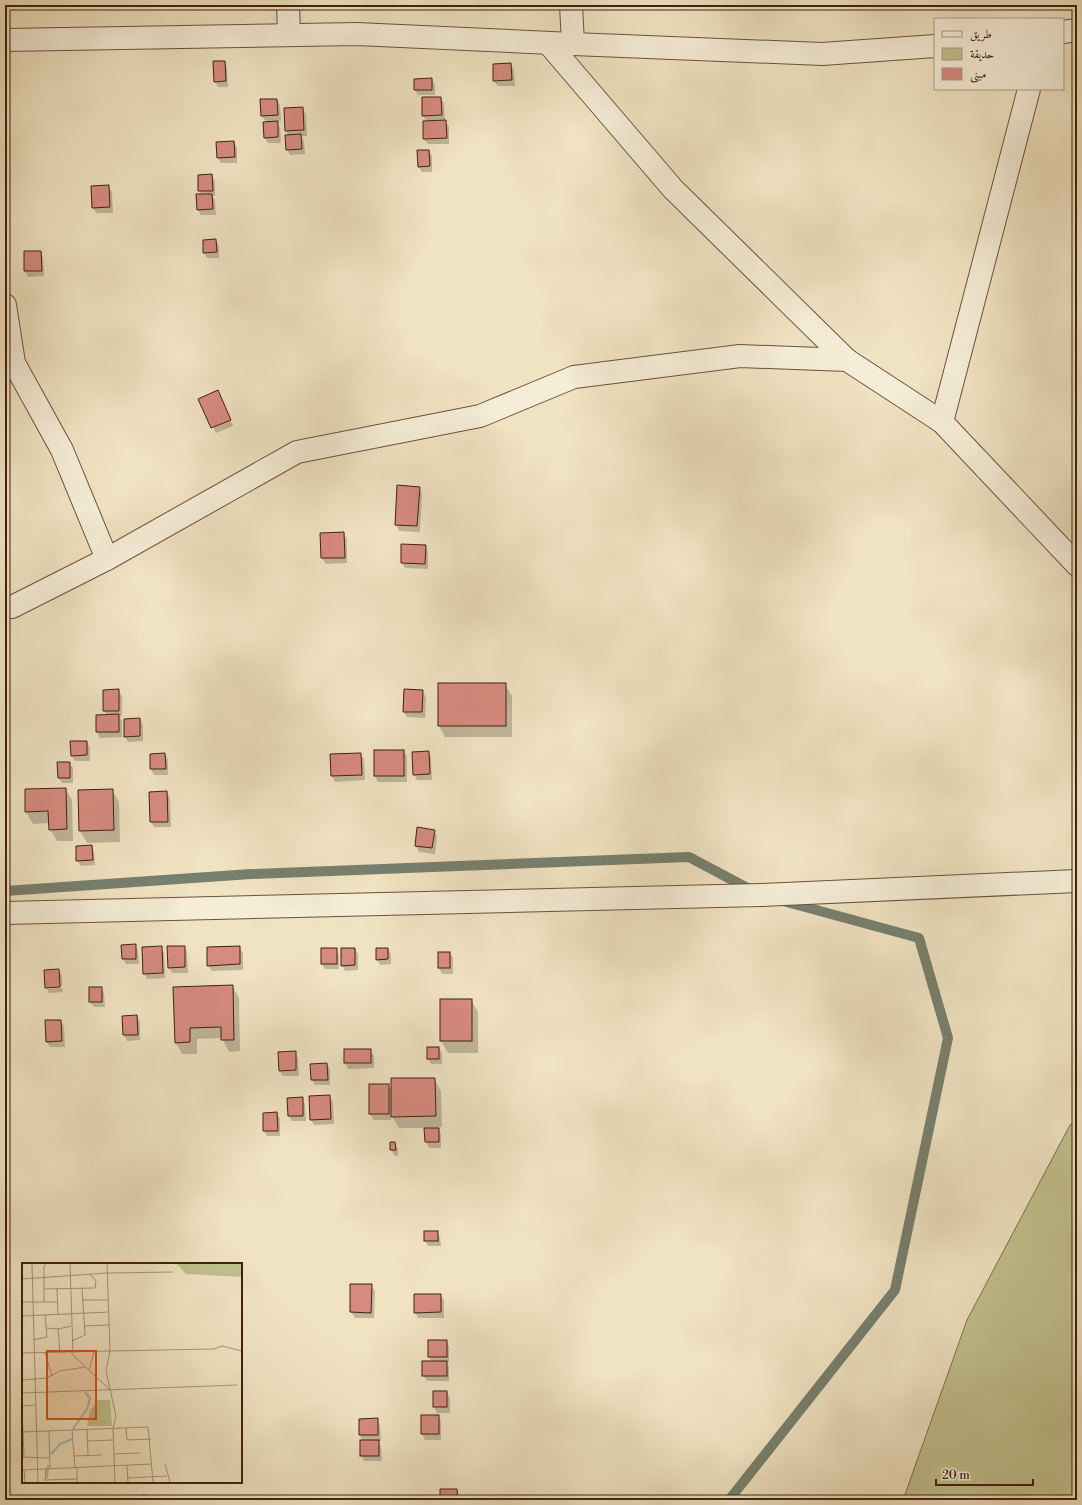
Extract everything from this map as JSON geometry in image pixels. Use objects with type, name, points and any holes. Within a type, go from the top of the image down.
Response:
[{"type":"street","points":[[288,5],[289,34]]},
{"type":"street","points":[[571,5],[573,44]]},
{"type":"street","points":[[1064,32],[1077,30]]},
{"type":"street","points":[[5,40],[357,34],[822,54],[934,46]]},
{"type":"street","points":[[548,43],[673,189],[847,360],[942,422],[1077,565]]},
{"type":"street","points":[[942,422],[1029,90]]},
{"type":"street","points":[[5,305],[14,363],[62,450],[107,559]]},
{"type":"street","points":[[5,607],[12,607],[107,559],[297,452],[480,416],[574,376],[740,356],[847,360]]},
{"type":"street","points":[[5,913],[761,895],[1077,881]]},
{"type":"green space","points":[[1077,1120],[1077,1500],[903,1500],[967,1320],[1070,1125]]},
{"type":"building","points":[[213,61],[225,61],[226,81],[214,82]]},
{"type":"building","points":[[511,63],[512,80],[493,81],[493,64]]},
{"type":"building","points":[[432,78],[432,90],[414,90],[414,79]]},
{"type":"building","points":[[422,97],[441,97],[442,115],[422,116]]},
{"type":"building","points":[[260,99],[277,99],[278,115],[261,116]]},
{"type":"building","points":[[303,107],[304,130],[285,131],[284,108]]},
{"type":"building","points":[[446,120],[447,138],[423,139],[423,121]]},
{"type":"building","points":[[278,121],[278,137],[264,138],[263,122]]},
{"type":"building","points":[[301,134],[302,149],[286,150],[285,135]]},
{"type":"building","points":[[234,141],[235,157],[217,158],[216,142]]},
{"type":"building","points":[[417,150],[429,150],[430,166],[418,167]]},
{"type":"building","points":[[212,174],[213,191],[198,191],[198,175]]},
{"type":"building","points":[[109,185],[110,207],[92,208],[91,186]]},
{"type":"building","points":[[196,194],[212,194],[213,209],[197,210]]},
{"type":"building","points":[[216,239],[217,252],[203,253],[203,240]]},
{"type":"building","points":[[24,251],[41,251],[42,271],[24,271]]},
{"type":"building","points":[[218,390],[231,420],[211,428],[198,399]]},
{"type":"building","points":[[397,485],[420,487],[417,526],[395,525]]},
{"type":"building","points":[[344,532],[345,558],[321,558],[320,533]]},
{"type":"building","points":[[401,544],[426,545],[425,564],[401,563]]},
{"type":"building","points":[[438,683],[506,683],[506,726],[438,726]]},
{"type":"building","points":[[119,689],[119,711],[103,711],[103,690]]},
{"type":"building","points":[[404,689],[423,690],[422,712],[403,712]]},
{"type":"building","points":[[119,714],[119,732],[96,732],[96,715]]},
{"type":"building","points":[[140,718],[140,736],[124,737],[124,719]]},
{"type":"building","points":[[70,741],[87,741],[87,755],[71,756]]},
{"type":"building","points":[[374,750],[404,750],[404,776],[374,776]]},
{"type":"building","points":[[429,751],[430,774],[413,775],[412,752]]},
{"type":"building","points":[[165,753],[166,769],[150,769],[150,754]]},
{"type":"building","points":[[361,753],[362,775],[331,776],[330,754]]},
{"type":"building","points":[[57,762],[70,762],[70,778],[58,778]]},
{"type":"building","points":[[66,788],[67,829],[49,830],[48,811],[25,812],[25,789]]},
{"type":"building","points":[[113,789],[114,830],[79,831],[78,790]]},
{"type":"building","points":[[167,791],[168,822],[150,822],[149,792]]},
{"type":"building","points":[[417,827],[435,830],[432,848],[415,846]]},
{"type":"building","points":[[92,845],[93,860],[76,861],[76,846]]},
{"type":"building","points":[[136,944],[136,959],[122,959],[121,945]]},
{"type":"building","points":[[162,946],[163,973],[143,974],[142,947]]},
{"type":"building","points":[[167,946],[185,946],[185,967],[168,968]]},
{"type":"building","points":[[240,946],[240,964],[207,966],[207,947]]},
{"type":"building","points":[[321,948],[337,948],[337,964],[321,964]]},
{"type":"building","points":[[341,948],[355,948],[355,965],[341,966]]},
{"type":"building","points":[[376,948],[388,948],[388,959],[376,960]]},
{"type":"building","points":[[438,952],[450,952],[450,968],[438,968]]},
{"type":"building","points":[[59,969],[60,987],[45,988],[44,970]]},
{"type":"building","points":[[233,985],[234,1040],[221,1040],[221,1027],[190,1028],[190,1042],[175,1043],[173,987]]},
{"type":"building","points":[[89,987],[102,987],[102,1002],[89,1002]]},
{"type":"building","points":[[440,999],[472,999],[472,1041],[440,1041]]},
{"type":"building","points":[[137,1015],[138,1035],[123,1035],[122,1016]]},
{"type":"building","points":[[45,1020],[61,1020],[62,1041],[46,1042]]},
{"type":"building","points":[[427,1047],[439,1047],[439,1059],[427,1059]]},
{"type":"building","points":[[344,1049],[371,1049],[371,1063],[344,1063]]},
{"type":"building","points":[[296,1051],[296,1070],[279,1071],[278,1052]]},
{"type":"building","points":[[327,1063],[328,1080],[311,1080],[310,1064]]},
{"type":"building","points":[[391,1078],[435,1078],[436,1116],[391,1117]]},
{"type":"building","points":[[369,1084],[389,1084],[389,1114],[369,1114]]},
{"type":"building","points":[[330,1095],[331,1119],[310,1120],[309,1096]]},
{"type":"building","points":[[303,1097],[303,1116],[288,1116],[287,1098]]},
{"type":"building","points":[[277,1112],[278,1131],[263,1131],[263,1113]]},
{"type":"building","points":[[424,1128],[439,1128],[439,1142],[425,1142]]},
{"type":"building","points":[[390,1142],[395,1142],[396,1150],[390,1150]]},
{"type":"building","points":[[424,1231],[438,1231],[438,1241],[424,1241]]},
{"type":"building","points":[[350,1284],[372,1284],[371,1313],[350,1312]]},
{"type":"building","points":[[414,1294],[441,1294],[441,1312],[414,1313]]},
{"type":"building","points":[[428,1340],[447,1340],[447,1357],[428,1357]]},
{"type":"building","points":[[422,1361],[447,1361],[447,1376],[422,1376]]},
{"type":"building","points":[[433,1391],[447,1391],[447,1407],[433,1407]]},
{"type":"building","points":[[421,1415],[439,1415],[439,1434],[421,1434]]},
{"type":"building","points":[[378,1418],[378,1435],[359,1435],[359,1419]]},
{"type":"building","points":[[360,1440],[379,1440],[379,1456],[360,1456]]},
{"type":"building","points":[[440,1489],[457,1489],[458,1500],[440,1500]]},
{"type":"building","points":[[147,1495],[147,1500],[133,1500],[133,1496]]},
{"type":"waterway","points":[[5,891],[251,874],[689,857],[753,891]]},
{"type":"waterway","points":[[729,1500],[895,1290],[948,1038],[919,938],[783,901]]}]
